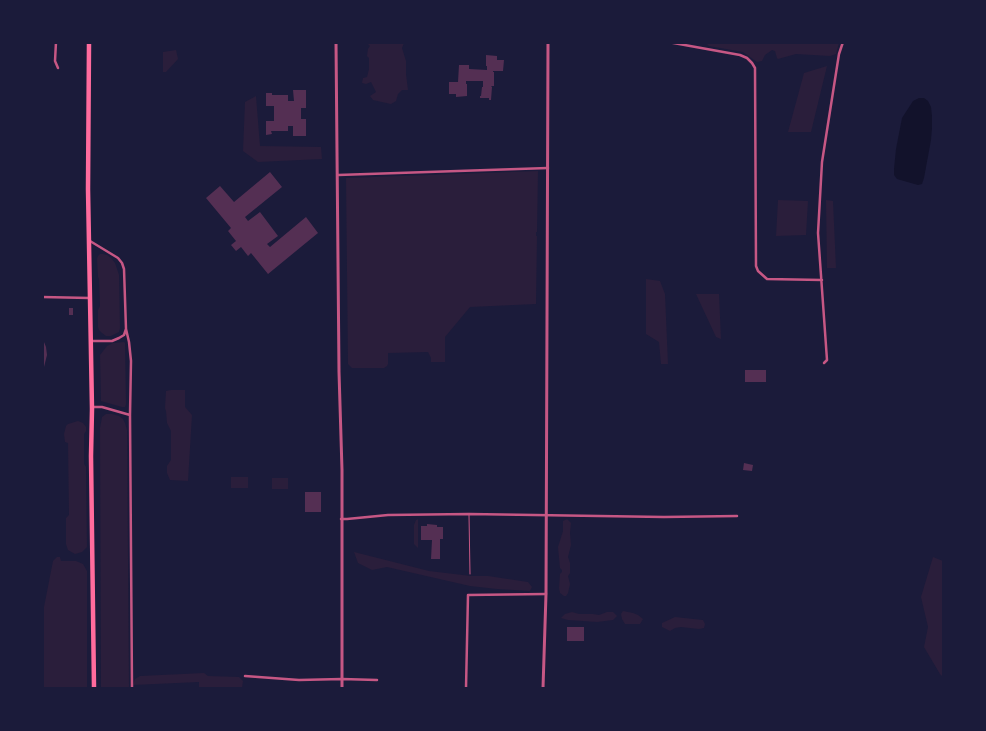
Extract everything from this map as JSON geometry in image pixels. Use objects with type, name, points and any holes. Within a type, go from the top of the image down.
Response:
[{"type":"highway","points":[[89,42],[88,189],[94,688]]},
{"type":"street","points":[[56,42],[55,61],[58,68]]},
{"type":"street","points":[[336,42],[339,372],[342,470],[342,688]]},
{"type":"street","points":[[543,688],[546,594],[548,42]]},
{"type":"street","points":[[668,42],[740,55],[747,58],[755,68],[756,266],[758,272],[767,279],[822,280]]},
{"type":"street","points":[[824,363],[827,360],[818,233],[822,162],[842,42]]},
{"type":"street","points":[[338,175],[548,168]]},
{"type":"street","points":[[89,241],[118,258],[124,269],[126,328],[131,361],[132,688]]},
{"type":"street","points":[[42,297],[90,298]]},
{"type":"street","points":[[90,341],[112,341],[124,334],[126,328]]},
{"type":"street","points":[[92,407],[102,407],[130,415]]},
{"type":"street","points":[[341,519],[388,515],[469,514],[664,517],[737,516]]},
{"type":"street","points":[[466,688],[468,595],[546,594]]},
{"type":"street","points":[[244,676],[299,680],[377,680]]},
{"type":"lane","points":[[469,514],[470,574]]},
{"type":"shaded area","points":[[367,43],[404,43],[402,48],[406,61],[408,90],[402,90],[398,94],[396,101],[391,104],[373,100],[370,96],[376,92],[371,82],[362,83],[363,78],[367,77],[369,69],[369,58],[367,56],[370,46]]},
{"type":"shaded area","points":[[706,43],[839,43],[836,54],[830,56],[796,54],[778,59],[775,51],[772,50],[765,55],[762,61],[757,62],[743,52],[709,46]]},
{"type":"shaded area","points":[[176,50],[178,59],[166,72],[163,72],[163,52]]},
{"type":"shaded area","points":[[827,66],[811,132],[788,132],[804,73]]},
{"type":"shaded area","points":[[256,96],[260,146],[321,147],[322,159],[258,162],[243,151],[245,102]]},
{"type":"shaded area","points":[[924,98],[928,101],[931,107],[932,128],[924,178],[922,184],[918,185],[897,179],[894,175],[894,169],[902,118],[913,101]]},
{"type":"shaded area","points":[[538,171],[536,304],[470,307],[445,337],[445,362],[431,362],[428,352],[388,353],[388,364],[384,368],[352,368],[348,364],[346,178]]},
{"type":"shaded area","points":[[778,200],[808,201],[806,235],[776,236]]},
{"type":"shaded area","points":[[826,200],[833,201],[836,268],[827,268]]},
{"type":"shaded area","points":[[100,254],[111,258],[119,275],[120,328],[119,332],[111,336],[106,336],[98,327],[98,310],[100,306],[97,259]]},
{"type":"shaded area","points":[[646,279],[660,281],[665,294],[668,364],[661,364],[659,342],[646,334]]},
{"type":"shaded area","points":[[696,294],[719,294],[721,339],[716,337]]},
{"type":"shaded area","points":[[124,342],[126,404],[125,407],[122,407],[101,401],[100,355],[107,346],[113,343]]},
{"type":"shaded area","points":[[185,390],[185,407],[192,415],[188,481],[170,480],[167,473],[167,466],[171,460],[171,431],[167,423],[165,408],[166,391]]},
{"type":"shaded area","points":[[106,414],[119,416],[123,419],[127,430],[129,688],[101,688],[100,428],[102,417]]},
{"type":"shaded area","points":[[78,421],[86,427],[84,434],[84,464],[86,467],[87,547],[82,552],[75,554],[68,550],[66,544],[66,518],[69,515],[68,443],[65,442],[64,434],[68,424]]},
{"type":"shaded area","points":[[231,477],[248,477],[248,488],[231,488]]},
{"type":"shaded area","points":[[272,478],[288,478],[288,489],[272,489]]},
{"type":"shaded area","points":[[418,519],[418,548],[414,544],[414,525]]},
{"type":"shaded area","points":[[567,519],[571,523],[571,545],[568,557],[570,563],[570,573],[568,576],[570,584],[568,593],[564,596],[560,593],[559,588],[562,570],[560,568],[558,547],[563,531],[563,521]]},
{"type":"shaded area","points":[[354,552],[429,571],[488,576],[528,582],[532,587],[530,591],[497,589],[470,586],[387,567],[372,570],[358,563]]},
{"type":"shaded area","points":[[60,557],[61,561],[76,561],[83,564],[87,571],[87,688],[43,688],[43,612],[53,561]]},
{"type":"shaded area","points":[[933,557],[943,561],[943,677],[924,647],[928,627],[921,597]]},
{"type":"shaded area","points":[[623,611],[638,615],[643,619],[640,624],[625,624],[621,614]]},
{"type":"shaded area","points":[[572,612],[599,615],[613,612],[617,616],[613,620],[597,622],[561,618],[565,614]]},
{"type":"shaded area","points":[[675,617],[703,620],[704,628],[681,627],[670,631],[662,627],[662,623]]},
{"type":"shaded area","points":[[204,673],[208,676],[239,677],[243,681],[242,688],[199,688],[199,682],[133,685],[135,679],[140,676]]},
{"type":"building","points":[[486,55],[497,56],[497,60],[504,60],[503,71],[493,71],[494,86],[491,86],[491,100],[489,98],[480,98],[483,81],[466,81],[467,96],[456,97],[456,94],[449,94],[449,82],[458,82],[459,65],[469,65],[469,69],[487,70]]},
{"type":"building","points":[[293,90],[306,90],[306,108],[301,108],[301,119],[306,119],[306,136],[293,136],[293,126],[288,126],[288,131],[271,131],[272,134],[266,135],[266,121],[274,121],[274,106],[266,106],[266,93],[288,95],[288,101],[294,101]]},
{"type":"building","points":[[270,172],[282,187],[245,217],[248,221],[260,212],[278,236],[267,244],[270,247],[306,217],[318,233],[268,274],[251,253],[248,256],[241,247],[236,251],[231,245],[236,241],[228,231],[231,228],[206,198],[220,186],[234,202]]},
{"type":"building","points":[[69,308],[73,308],[73,315],[69,315]]},
{"type":"building","points":[[42,337],[47,355],[43,371]]},
{"type":"building","points":[[745,370],[766,370],[766,382],[745,382]]},
{"type":"building","points":[[744,463],[753,465],[752,471],[743,470]]},
{"type":"building","points":[[305,492],[321,492],[321,512],[305,512]]},
{"type":"building","points":[[427,524],[443,527],[443,539],[440,539],[440,559],[431,559],[432,540],[421,540],[421,526],[427,526]]},
{"type":"building","points":[[567,627],[584,627],[584,641],[567,641]]}]
